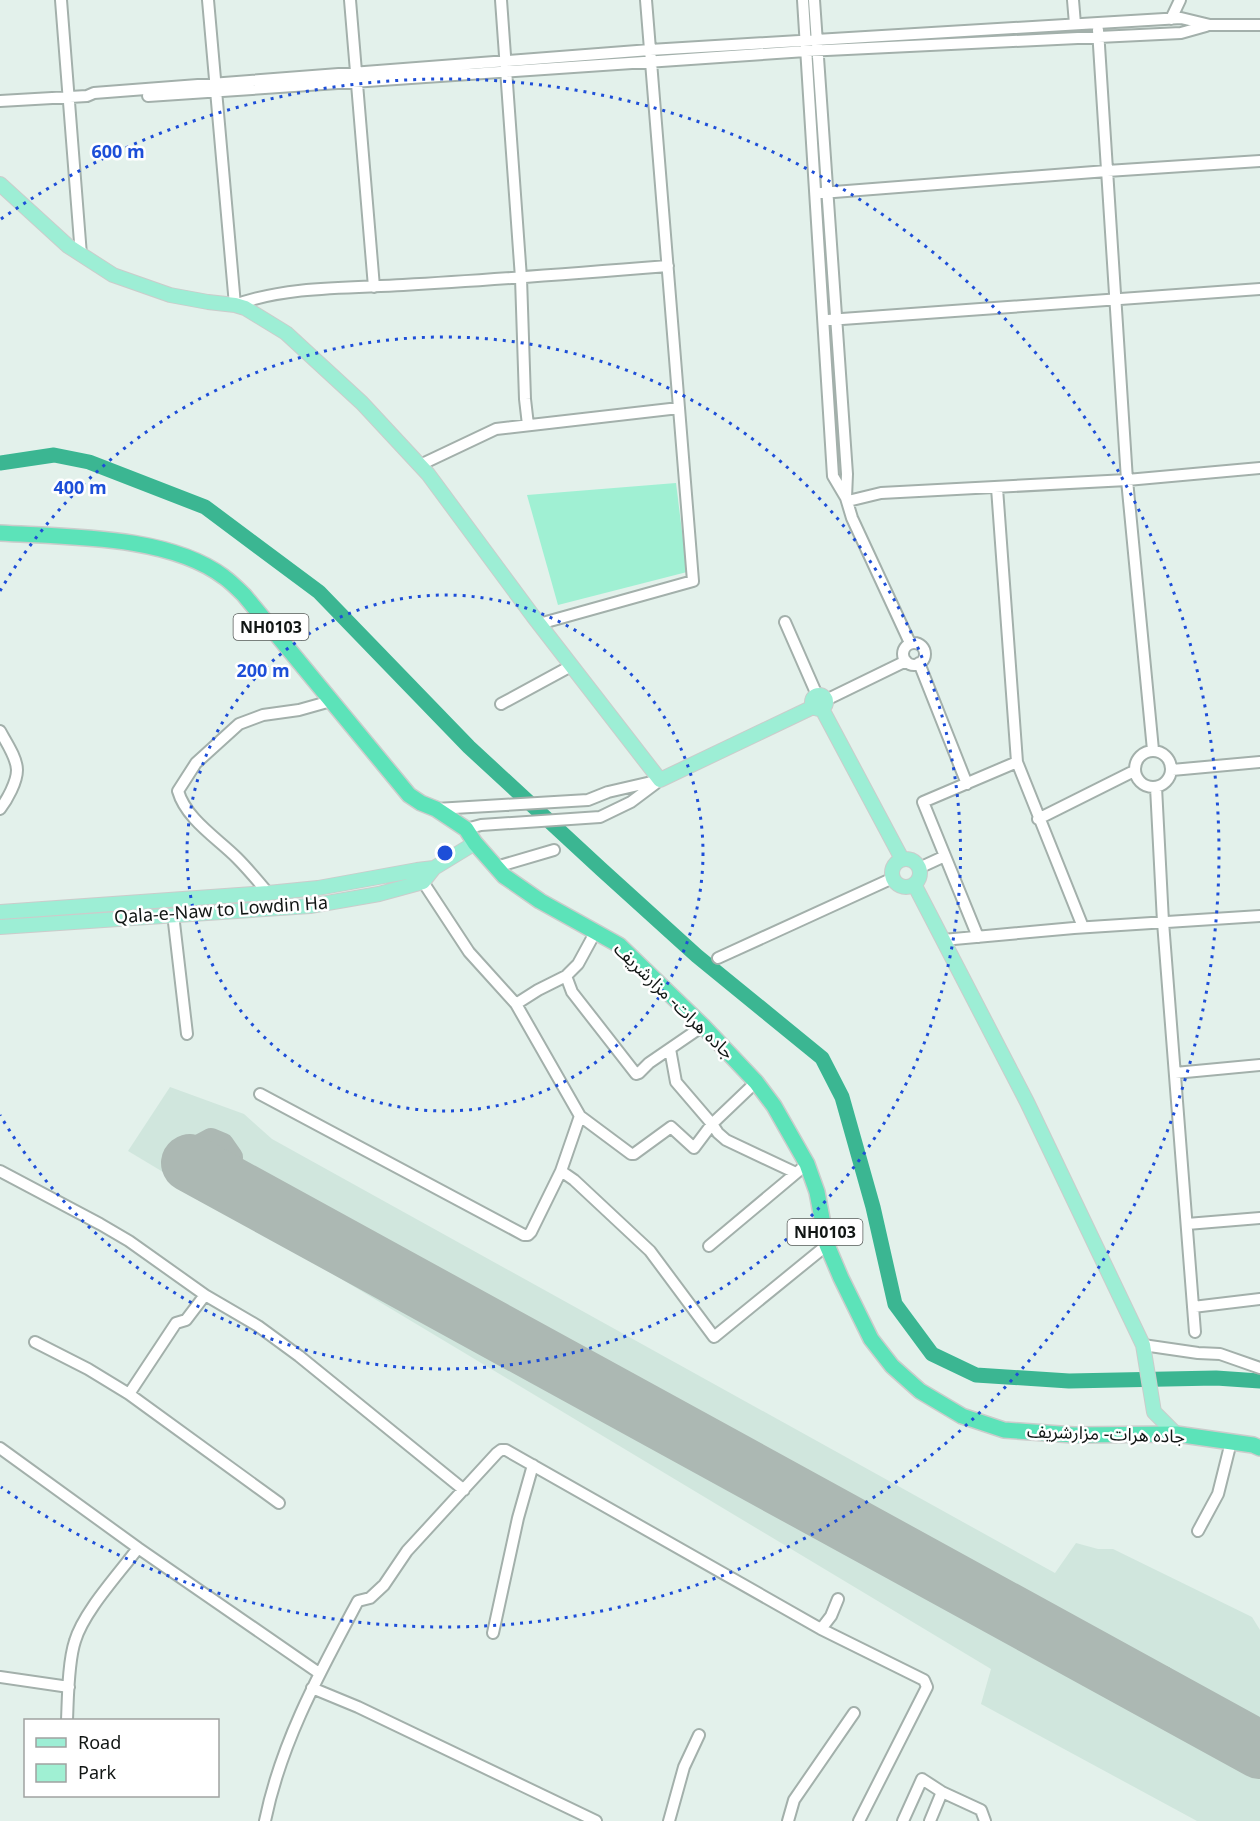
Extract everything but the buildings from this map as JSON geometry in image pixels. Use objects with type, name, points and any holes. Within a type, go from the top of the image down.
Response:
[{"type":"highway","name":"جاده هرات- مزارشریف","points":[[0,533],[86,538],[148,545],[189,558],[223,576],[244,595],[409,795],[436,809],[466,829],[475,843],[504,876],[540,901],[619,945],[703,1026],[756,1082],[774,1106],[802,1168],[817,1192],[827,1245],[871,1339],[892,1366],[920,1391],[962,1416],[1004,1430],[1074,1436],[1176,1434],[1253,1445],[1260,1448]]},
{"type":"main road","points":[[0,184],[68,246],[113,275],[170,295],[245,308],[286,333],[362,403],[420,465],[660,780],[820,703],[902,859]]},
{"type":"main road","name":"Qala-e-Naw to Lowdin Ha","points":[[0,927],[310,906],[379,894],[423,882],[434,868],[475,843]]},
{"type":"main road","points":[[902,859],[914,861],[919,868],[919,877],[914,884],[904,886],[893,878],[892,869],[902,859]]},
{"type":"main road","name":"Qala-e-Naw to Lowdin Ha","points":[[0,912],[318,888],[434,868]]},
{"type":"main road","points":[[914,884],[1032,1113],[1143,1345],[1154,1412],[1176,1434]]},
{"type":"main road","points":[[213,897],[214,912]]},
{"type":"street","points":[[61,0],[81,255]]},
{"type":"street","points":[[208,0],[235,305],[251,299],[298,291],[521,278],[668,266]]},
{"type":"street","points":[[350,0],[374,287]]},
{"type":"street","points":[[501,0],[521,278],[528,425]]},
{"type":"street","points":[[539,624],[693,580],[646,0]]},
{"type":"street","points":[[803,0],[812,46],[827,194],[847,500]]},
{"type":"street","points":[[814,0],[812,46],[815,194],[833,476],[847,500],[852,518],[910,643]]},
{"type":"street","points":[[1073,0],[1075,24]]},
{"type":"street","points":[[1171,19],[1180,0]]},
{"type":"street","points":[[812,46],[1075,24],[1181,18],[1210,25],[1260,25]]},
{"type":"street","points":[[1098,23],[1127,480],[1153,750]]},
{"type":"street","points":[[0,101],[69,98],[94,93],[216,87],[651,55],[812,46],[1181,33],[1210,25]]},
{"type":"street","points":[[815,194],[1260,161]]},
{"type":"street","points":[[822,320],[1260,289]]},
{"type":"street","points":[[827,393],[841,392]]},
{"type":"street","points":[[420,465],[496,429],[679,408]]},
{"type":"street","points":[[847,500],[881,493],[1127,480],[1260,468]]},
{"type":"street","points":[[997,488],[1017,762],[1083,927]]},
{"type":"street","points":[[785,622],[820,703],[906,661]]},
{"type":"street","points":[[910,643],[920,645],[924,651],[924,658],[919,663],[912,664],[904,657],[904,649],[910,643]]},
{"type":"street","points":[[919,663],[967,784]]},
{"type":"street","points":[[501,704],[571,666]]},
{"type":"street","points":[[268,893],[238,859],[192,816],[178,791],[196,763],[239,724],[263,715],[299,710],[331,701]]},
{"type":"street","points":[[0,731],[17,770],[14,782],[0,809]]},
{"type":"street","points":[[1153,750],[1159,751],[1168,759],[1172,770],[1167,782],[1156,788],[1144,786],[1134,771],[1141,754],[1153,750]]},
{"type":"street","points":[[978,937],[922,802],[1017,762]]},
{"type":"street","points":[[1172,770],[1260,762]]},
{"type":"street","points":[[1038,819],[1134,771]]},
{"type":"street","points":[[436,809],[588,800],[608,792],[660,780]]},
{"type":"street","points":[[466,829],[495,824],[600,817],[631,802],[660,780]]},
{"type":"street","points":[[1156,788],[1163,922],[1195,1332]]},
{"type":"street","points":[[496,867],[554,850]]},
{"type":"street","points":[[919,868],[945,856]]},
{"type":"street","points":[[718,958],[893,878]]},
{"type":"street","points":[[423,882],[469,952],[516,1004],[580,1116],[631,1154],[671,1127],[694,1148],[712,1124],[756,1082]]},
{"type":"street","points":[[173,915],[188,1034]]},
{"type":"street","points":[[943,940],[1083,927],[1260,916]]},
{"type":"street","points":[[516,1004],[566,976],[578,964],[596,931]]},
{"type":"street","points":[[566,976],[572,992],[636,1074],[703,1026]]},
{"type":"street","points":[[670,1049],[676,1082],[718,1133],[726,1140],[802,1168],[709,1246]]},
{"type":"street","points":[[1175,1073],[1260,1065]]},
{"type":"street","points":[[260,1094],[524,1235],[531,1232],[561,1171],[580,1116]]},
{"type":"street","points":[[0,1171],[129,1241],[205,1295],[258,1326],[299,1356],[464,1490]]},
{"type":"street","points":[[561,1171],[574,1180],[650,1251],[714,1337],[827,1245]]},
{"type":"street","points":[[1187,1224],[1260,1218]]},
{"type":"street","points":[[129,1394],[176,1323],[186,1320],[205,1295]]},
{"type":"street","points":[[1193,1307],[1260,1299]]},
{"type":"street","points":[[35,1342],[88,1369],[129,1394],[279,1503]]},
{"type":"street","points":[[1143,1345],[1220,1354],[1260,1368]]},
{"type":"street","points":[[1198,1531],[1218,1494],[1231,1442]]},
{"type":"street","points":[[0,1448],[138,1548],[319,1673]]},
{"type":"street","points":[[265,1821],[282,1758],[319,1673],[358,1601],[370,1598],[384,1586],[407,1551],[501,1450],[506,1450],[821,1629],[924,1680],[927,1687],[859,1821]]},
{"type":"street","points":[[493,1633],[518,1518],[533,1465]]},
{"type":"street","points":[[67,1719],[74,1642],[84,1620],[138,1548]]},
{"type":"street","points":[[821,1629],[831,1616],[838,1599]]},
{"type":"street","points":[[0,1677],[69,1687]]},
{"type":"street","points":[[312,1688],[358,1707],[596,1821]]},
{"type":"street","points":[[788,1821],[794,1800],[854,1713]]},
{"type":"street","points":[[669,1821],[684,1767],[699,1735]]},
{"type":"street","points":[[903,1821],[922,1779],[942,1792],[981,1810],[985,1821]]},
{"type":"street","points":[[930,1821],[942,1792]]},
{"type":"shaded area","points":[[170,1087],[244,1114],[272,1139],[1055,1573],[1076,1543],[1098,1549],[1113,1549],[1252,1617],[1260,1630],[1260,1821],[1197,1821],[981,1704],[991,1669],[128,1151]]},
{"type":"green space","points":[[676,483],[687,572],[558,605],[527,495]]},
{"type":"waterway","points":[[0,463],[54,455],[89,462],[205,507],[319,592],[469,747],[697,956],[822,1058],[842,1097],[873,1207],[895,1304],[932,1354],[976,1375],[1069,1381],[1216,1378],[1260,1381]]},
{"type":"taxiway","points":[[190,1163],[198,1146],[211,1139],[223,1144],[232,1157],[231,1169],[224,1182]]},
{"type":"taxiway","points":[[1156,1692],[1164,1677]]},
{"type":"taxiway","points":[[1217,1745],[1225,1731]]},
{"type":"runway","points":[[190,1163],[1260,1750]]}]
